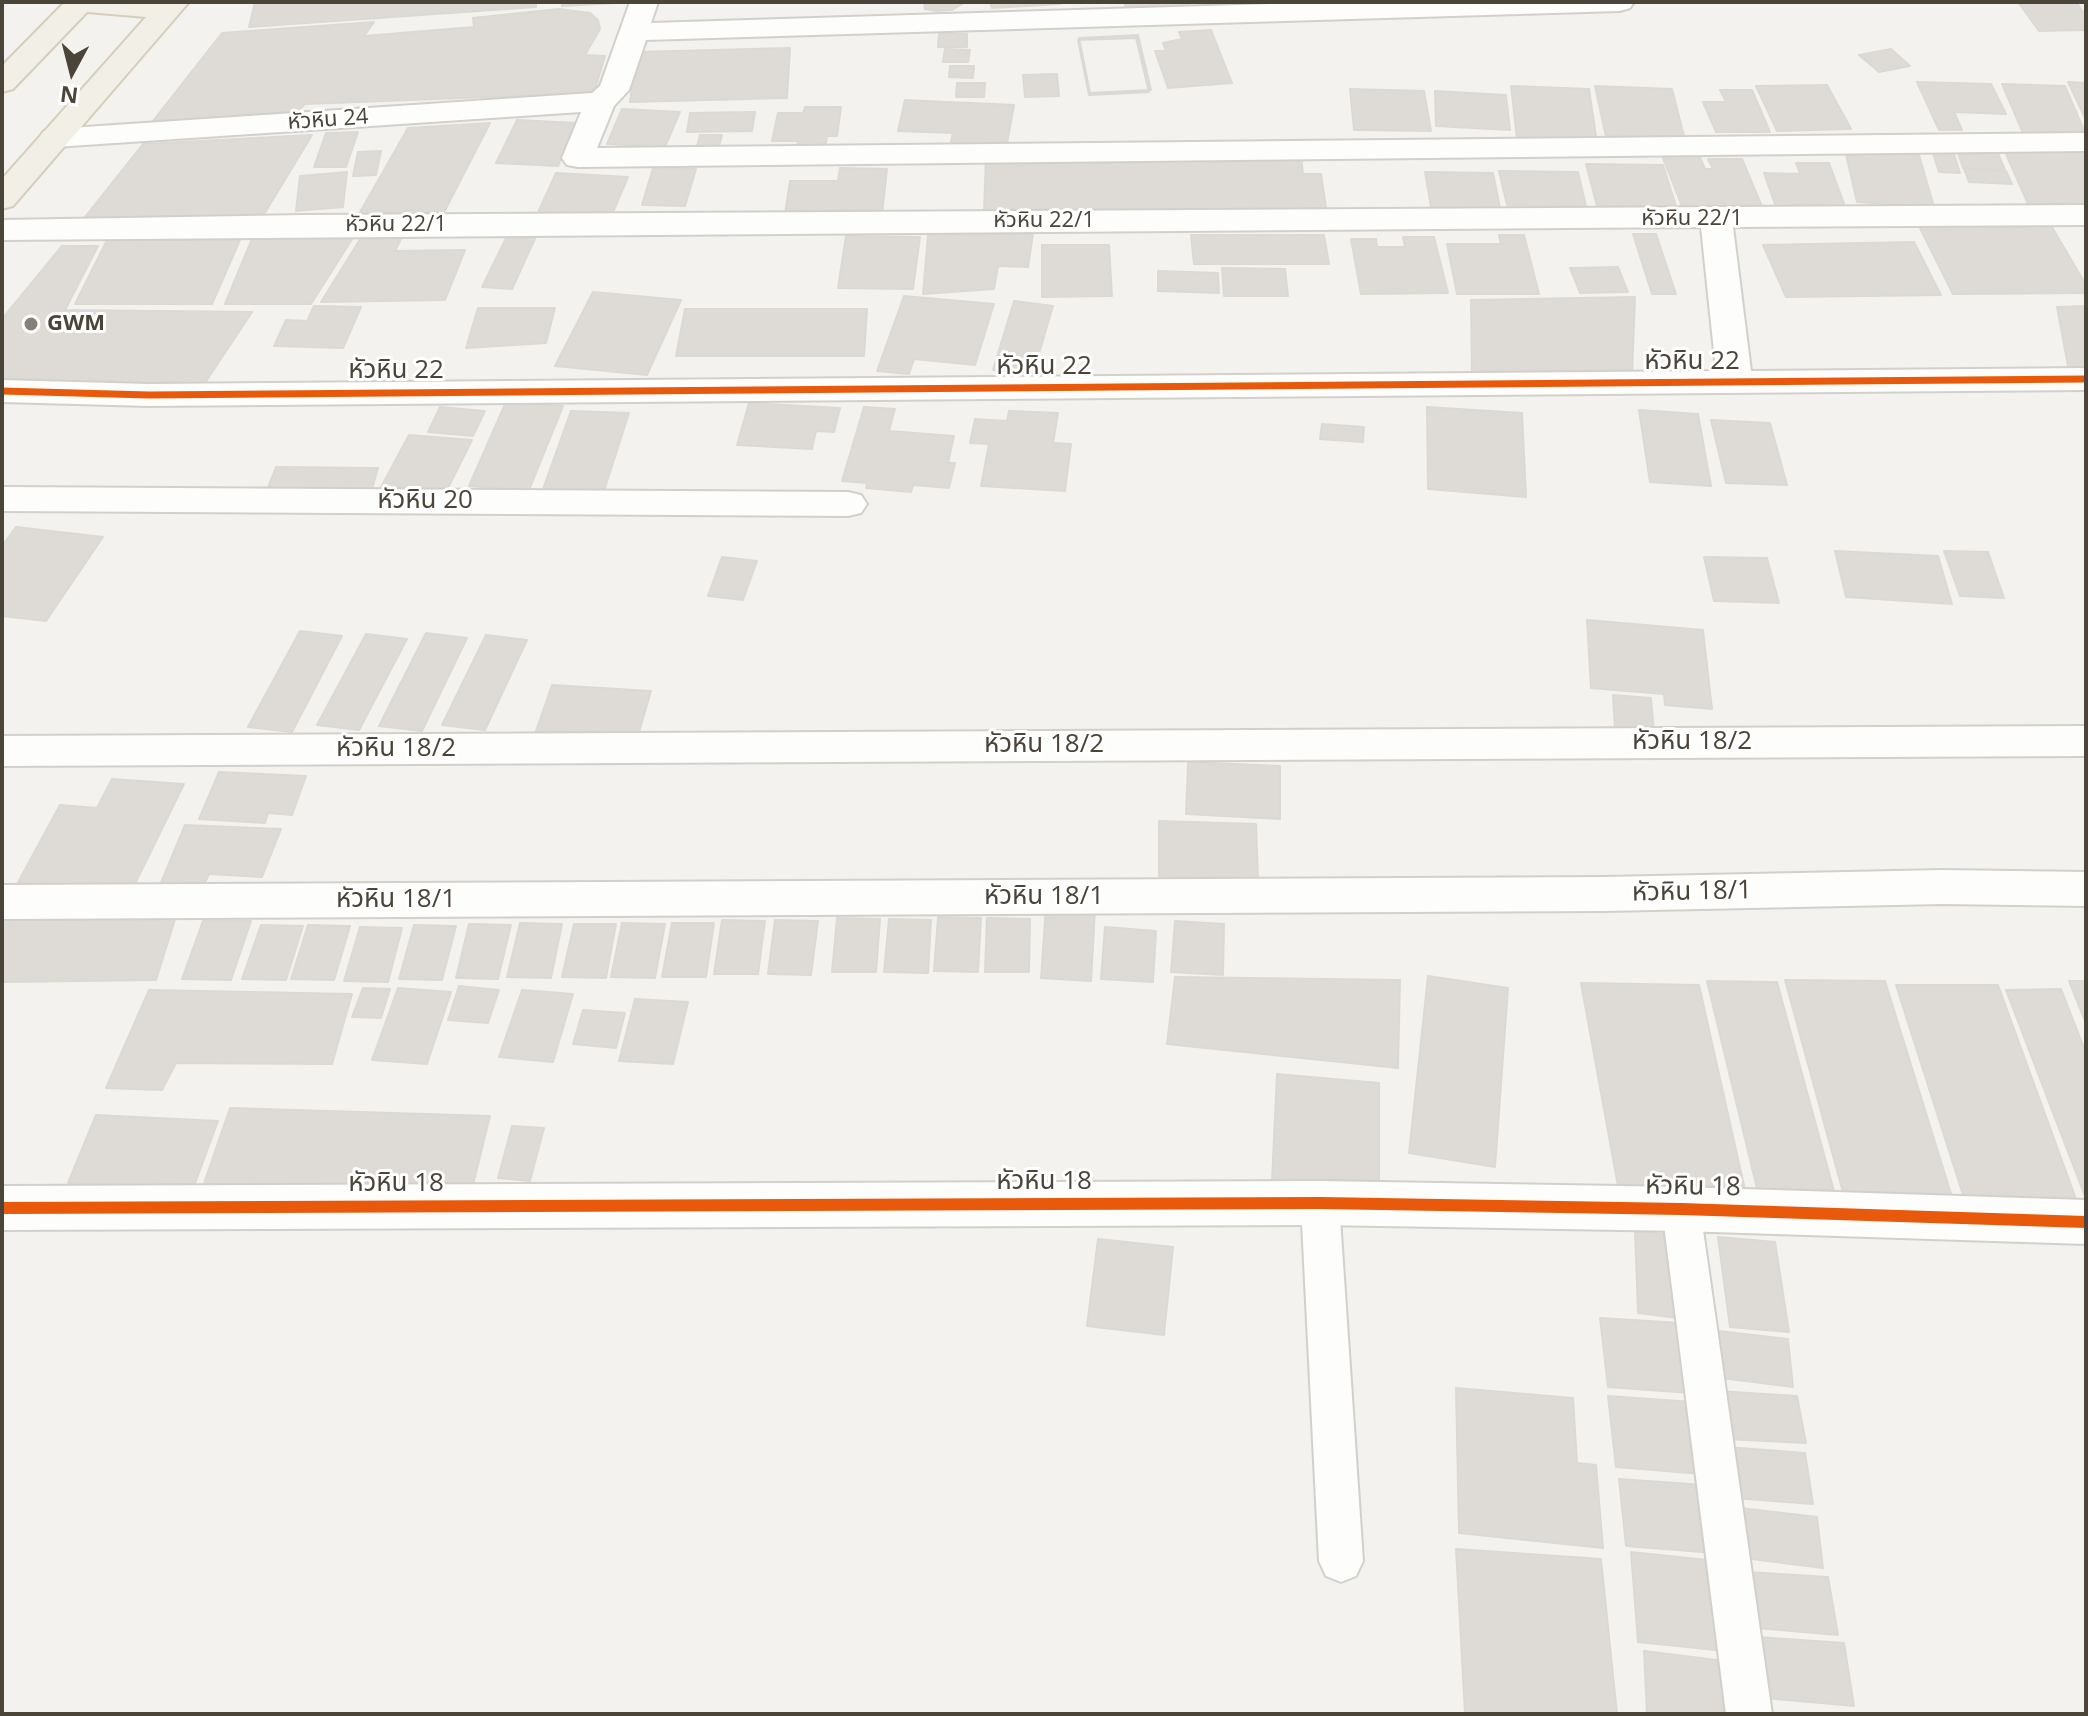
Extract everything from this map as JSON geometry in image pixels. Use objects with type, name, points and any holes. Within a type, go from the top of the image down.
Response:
[{"type":"main road","points":[[2,83],[79,2],[171,6]]},
{"type":"main road","points":[[2,199],[171,6]]},
{"type":"street","points":[[644,2],[614,90],[600,102],[578,158],[948,188],[2086,142]]},
{"type":"street","points":[[633,32],[1620,2]]},
{"type":"street","name":"หัวหิน 24","points":[[55,138],[600,102]]},
{"type":"street","name":"หัวหิน 22/1","points":[[2,230],[948,188],[1716,219],[2086,215]]},
{"type":"street","points":[[1716,219],[1735,384]]},
{"type":"street","name":"หัวหิน 22","points":[[2,391],[165,395],[2086,379]]},
{"type":"street","name":"หัวหิน 20","points":[[2,499],[848,504]]},
{"type":"street","name":"หัวหิน 18/2","points":[[2,751],[2086,741]]},
{"type":"street","name":"หัวหิน 18/1","points":[[2,902],[1589,894],[1943,887],[2086,889]]},
{"type":"street","name":"หัวหิน 18","points":[[2,1208],[1320,1203],[1681,1209],[2086,1222]]},
{"type":"lane","points":[[1320,1203],[1341,1561]]},
{"type":"lane","points":[[1681,1209],[1749,1714]]},
{"type":"building","points":[[255,2],[536,2],[536,7],[249,27]]},
{"type":"building","points":[[562,2],[616,2],[616,3],[562,6]]},
{"type":"building","points":[[924,2],[962,4],[952,10],[936,11],[925,9]]},
{"type":"building","points":[[990,2],[1060,2],[1060,4],[992,8]]},
{"type":"building","points":[[1124,2],[1187,2],[1190,7],[1128,12]]},
{"type":"building","points":[[2018,2],[2076,2],[2086,16],[2086,30],[2039,31]]},
{"type":"building","points":[[558,9],[590,13],[598,20],[600,29],[585,55],[605,56],[594,93],[305,104],[293,116],[149,126],[222,33],[374,22],[364,36],[474,27],[473,18]]},
{"type":"building","points":[[1211,30],[1232,83],[1168,88],[1155,51],[1166,51],[1163,43],[1182,39],[1179,32]]},
{"type":"building","points":[[939,34],[967,34],[967,47],[938,47]]},
{"type":"building","points":[[1138,35],[1151,90],[1090,93],[1079,38]]},
{"type":"building","points":[[1136,38],[1149,92],[1089,95],[1078,40]]},
{"type":"building","points":[[790,48],[787,98],[630,102],[637,52]]},
{"type":"building","points":[[945,49],[970,50],[968,62],[943,62]]},
{"type":"building","points":[[1891,49],[1910,66],[1879,72],[1859,55]]},
{"type":"building","points":[[950,66],[974,66],[973,78],[949,77]]},
{"type":"building","points":[[1057,74],[1059,96],[1025,97],[1023,75]]},
{"type":"building","points":[[1917,82],[1991,84],[2006,114],[1954,112],[1962,130],[1939,130]]},
{"type":"building","points":[[2068,82],[2086,83],[2086,120]]},
{"type":"building","points":[[957,83],[985,83],[984,97],[956,97]]},
{"type":"building","points":[[2002,84],[2065,86],[2086,135],[2023,133]]},
{"type":"building","points":[[1827,85],[1851,129],[1777,131],[1756,86]]},
{"type":"building","points":[[1511,86],[1589,89],[1597,143],[1517,139]]},
{"type":"building","points":[[1595,86],[1672,89],[1685,140],[1606,137]]},
{"type":"building","points":[[1350,89],[1424,91],[1431,131],[1354,130]]},
{"type":"building","points":[[1720,90],[1752,90],[1770,132],[1716,132],[1703,102],[1726,102]]},
{"type":"building","points":[[1435,91],[1506,95],[1510,130],[1436,126]]},
{"type":"building","points":[[905,100],[1014,105],[1006,149],[950,146],[953,133],[898,131]]},
{"type":"building","points":[[805,107],[841,107],[837,136],[827,136],[825,150],[796,150],[798,141],[772,141],[778,113],[803,113]]},
{"type":"building","points":[[622,109],[680,112],[665,147],[607,144]]},
{"type":"building","points":[[755,112],[752,131],[687,132],[690,113]]},
{"type":"building","points":[[517,120],[577,123],[558,166],[496,163]]},
{"type":"building","points":[[490,123],[440,220],[355,221],[408,128]]},
{"type":"building","points":[[358,132],[346,167],[314,167],[326,133]]},
{"type":"building","points":[[312,135],[260,221],[85,217],[143,144]]},
{"type":"building","points":[[700,135],[722,135],[718,150],[696,150]]},
{"type":"building","points":[[2003,147],[2085,150],[2086,206],[2028,204]]},
{"type":"building","points":[[1845,150],[1919,155],[1934,207],[1857,202]]},
{"type":"building","points":[[1932,150],[1953,151],[1960,173],[1939,172]]},
{"type":"building","points":[[1957,150],[1997,151],[2005,170],[1963,168]]},
{"type":"building","points":[[381,151],[376,175],[353,176],[358,152]]},
{"type":"building","points":[[1661,153],[1698,153],[1705,169],[1713,169],[1708,159],[1742,159],[1763,209],[1683,209]]},
{"type":"building","points":[[986,156],[1301,157],[1303,174],[1321,174],[1327,214],[984,213]]},
{"type":"building","points":[[1796,163],[1829,163],[1846,209],[1776,207],[1764,173],[1800,174]]},
{"type":"building","points":[[1586,164],[1663,165],[1676,206],[1597,206]]},
{"type":"building","points":[[653,168],[696,169],[685,206],[642,205]]},
{"type":"building","points":[[840,168],[887,169],[882,214],[785,214],[790,181],[838,181]]},
{"type":"building","points":[[1964,169],[2006,171],[2012,184],[1969,182]]},
{"type":"building","points":[[1499,171],[1578,172],[1586,206],[1507,205]]},
{"type":"building","points":[[347,172],[343,207],[296,211],[300,176]]},
{"type":"building","points":[[1425,172],[1493,173],[1500,208],[1431,207]]},
{"type":"building","points":[[556,173],[628,177],[611,217],[535,219]]},
{"type":"building","points":[[1917,222],[2049,222],[2086,285],[2086,293],[1953,294]]},
{"type":"building","points":[[510,230],[538,232],[512,289],[482,287]]},
{"type":"building","points":[[356,233],[311,304],[225,304],[254,234]]},
{"type":"building","points":[[364,233],[404,233],[395,251],[465,250],[445,300],[321,302]]},
{"type":"building","points":[[1033,234],[1028,267],[998,266],[994,289],[923,294],[928,235]]},
{"type":"building","points":[[1633,234],[1656,234],[1676,294],[1652,294]]},
{"type":"building","points":[[1191,235],[1324,235],[1329,264],[1194,264]]},
{"type":"building","points":[[1499,235],[1524,235],[1539,294],[1457,294],[1447,244],[1501,244]]},
{"type":"building","points":[[846,236],[920,237],[913,289],[838,288]]},
{"type":"building","points":[[1403,237],[1434,237],[1448,293],[1361,294],[1351,239],[1376,239],[1377,247],[1405,247]]},
{"type":"building","points":[[107,240],[240,240],[212,304],[75,304]]},
{"type":"building","points":[[1914,242],[1941,295],[1786,297],[1763,245]]},
{"type":"building","points":[[1042,245],[1109,245],[1112,296],[1042,297]]},
{"type":"building","points":[[62,246],[98,246],[65,310],[252,312],[203,386],[2,381],[2,319]]},
{"type":"building","points":[[1618,267],[1628,292],[1580,293],[1570,268]]},
{"type":"building","points":[[1222,268],[1285,269],[1288,296],[1224,296]]},
{"type":"building","points":[[1158,271],[1218,273],[1219,293],[1158,291]]},
{"type":"building","points":[[593,292],[681,300],[647,375],[555,366]]},
{"type":"building","points":[[904,296],[994,304],[975,365],[914,359],[909,374],[877,371]]},
{"type":"building","points":[[1635,297],[1632,373],[1472,374],[1471,300]]},
{"type":"building","points":[[1014,301],[1053,306],[1033,374],[993,370]]},
{"type":"building","points":[[314,306],[361,307],[343,348],[274,346],[286,320],[307,321]]},
{"type":"building","points":[[2086,306],[2086,370],[2069,371],[2057,307]]},
{"type":"building","points":[[478,308],[555,308],[546,343],[466,348]]},
{"type":"building","points":[[685,309],[867,309],[864,356],[676,356]]},
{"type":"building","points":[[506,402],[563,406],[529,490],[469,486]]},
{"type":"building","points":[[749,403],[840,408],[834,432],[816,431],[812,449],[737,445]]},
{"type":"building","points":[[440,407],[485,411],[473,436],[428,432]]},
{"type":"building","points":[[864,407],[895,409],[889,431],[954,436],[948,463],[955,463],[949,488],[913,485],[911,492],[866,488],[867,483],[842,481]]},
{"type":"building","points":[[1427,407],[1522,413],[1526,497],[1428,489]]},
{"type":"building","points":[[1639,410],[1698,414],[1711,486],[1650,482]]},
{"type":"building","points":[[571,411],[629,413],[604,491],[543,489]]},
{"type":"building","points":[[1009,411],[1058,413],[1053,443],[1071,444],[1065,491],[981,486],[989,444],[970,443],[975,419],[1007,421]]},
{"type":"building","points":[[1711,420],[1770,423],[1787,485],[1726,483]]},
{"type":"building","points":[[1322,424],[1364,427],[1363,442],[1320,439]]},
{"type":"building","points":[[409,435],[472,440],[445,494],[380,489]]},
{"type":"building","points":[[276,467],[378,468],[370,496],[265,495]]},
{"type":"building","points":[[16,527],[103,537],[46,621],[2,616],[2,546]]},
{"type":"building","points":[[1835,551],[1938,556],[1952,604],[1846,597]]},
{"type":"building","points":[[1944,551],[1988,552],[2004,598],[1960,596]]},
{"type":"building","points":[[722,557],[757,561],[743,600],[708,596]]},
{"type":"building","points":[[1704,557],[1767,558],[1779,603],[1714,601]]},
{"type":"building","points":[[1587,620],[1703,630],[1712,709],[1665,705],[1664,694],[1591,688]]},
{"type":"building","points":[[300,631],[342,636],[292,732],[248,727]]},
{"type":"building","points":[[426,633],[467,638],[422,731],[379,726]]},
{"type":"building","points":[[366,634],[407,639],[359,730],[317,725]]},
{"type":"building","points":[[486,635],[527,640],[485,730],[442,725]]},
{"type":"building","points":[[552,685],[651,691],[637,739],[535,734]]},
{"type":"building","points":[[1613,695],[1651,698],[1654,733],[1615,730]]},
{"type":"building","points":[[1188,762],[1280,766],[1280,819],[1186,814]]},
{"type":"building","points":[[219,772],[306,776],[292,815],[268,813],[265,823],[199,819]]},
{"type":"building","points":[[112,779],[184,784],[130,894],[16,886],[60,805],[97,808]]},
{"type":"building","points":[[1159,821],[1256,824],[1258,880],[1159,876]]},
{"type":"building","points":[[185,825],[281,829],[262,877],[209,874],[203,887],[160,885]]},
{"type":"building","points":[[1046,906],[1095,909],[1091,981],[1041,978]]},
{"type":"building","points":[[176,916],[156,980],[2,982],[2,918]]},
{"type":"building","points":[[938,917],[981,918],[978,972],[934,971]]},
{"type":"building","points":[[837,918],[880,919],[876,972],[832,972]]},
{"type":"building","points":[[987,918],[1030,919],[1029,972],[985,972]]},
{"type":"building","points":[[889,919],[931,920],[928,973],[884,972]]},
{"type":"building","points":[[722,920],[765,921],[758,974],[714,974]]},
{"type":"building","points":[[775,920],[818,921],[811,975],[768,974]]},
{"type":"building","points":[[203,921],[251,921],[231,980],[182,979]]},
{"type":"building","points":[[1175,921],[1224,924],[1223,975],[1171,972]]},
{"type":"building","points":[[520,923],[562,924],[551,978],[507,977]]},
{"type":"building","points":[[622,923],[665,924],[655,978],[611,977]]},
{"type":"building","points":[[672,923],[714,923],[706,977],[662,977]]},
{"type":"building","points":[[469,924],[511,925],[498,979],[456,978]]},
{"type":"building","points":[[574,924],[616,924],[606,978],[562,977]]},
{"type":"building","points":[[261,925],[303,926],[286,980],[242,979]]},
{"type":"building","points":[[308,925],[350,926],[334,980],[291,979]]},
{"type":"building","points":[[414,925],[456,926],[442,980],[399,979]]},
{"type":"building","points":[[360,927],[402,928],[388,982],[344,981]]},
{"type":"building","points":[[1105,927],[1156,931],[1153,982],[1101,979]]},
{"type":"building","points":[[1428,976],[1508,988],[1495,1167],[1409,1153]]},
{"type":"building","points":[[1175,977],[1400,980],[1398,1068],[1167,1044]]},
{"type":"building","points":[[1785,980],[1885,981],[1952,1197],[1844,1196]]},
{"type":"building","points":[[1707,981],[1777,982],[1837,1202],[1760,1201]]},
{"type":"building","points":[[2069,981],[2086,981],[2086,1024]]},
{"type":"building","points":[[1581,983],[1699,985],[1747,1199],[1620,1197]]},
{"type":"building","points":[[1896,985],[1998,985],[2076,1199],[1964,1198]]},
{"type":"building","points":[[459,986],[499,990],[488,1023],[448,1020]]},
{"type":"building","points":[[363,988],[390,989],[381,1018],[352,1017]]},
{"type":"building","points":[[398,988],[451,992],[427,1064],[372,1060]]},
{"type":"building","points":[[2061,989],[2086,1053],[2086,1199],[2006,990]]},
{"type":"building","points":[[149,990],[352,994],[332,1064],[176,1063],[162,1090],[106,1088]]},
{"type":"building","points":[[522,990],[573,994],[553,1062],[499,1057]]},
{"type":"building","points":[[635,999],[688,1002],[673,1064],[619,1061]]},
{"type":"building","points":[[583,1010],[625,1013],[616,1048],[573,1044]]},
{"type":"building","points":[[1277,1074],[1379,1083],[1379,1191],[1272,1181]]},
{"type":"building","points":[[230,1108],[490,1116],[469,1201],[201,1192]]},
{"type":"building","points":[[96,1115],[218,1121],[193,1189],[68,1183]]},
{"type":"building","points":[[512,1126],[544,1128],[530,1181],[498,1178]]},
{"type":"building","points":[[1635,1231],[1680,1236],[1685,1319],[1638,1313]]},
{"type":"building","points":[[1718,1237],[1775,1242],[1789,1332],[1730,1327]]},
{"type":"building","points":[[1098,1239],[1173,1247],[1164,1335],[1087,1326]]},
{"type":"building","points":[[1600,1318],[1681,1323],[1690,1393],[1608,1387]]},
{"type":"building","points":[[1710,1330],[1788,1339],[1793,1387],[1713,1377]]},
{"type":"building","points":[[1456,1388],[1573,1398],[1577,1463],[1596,1465],[1603,1548],[1459,1533]]},
{"type":"building","points":[[1717,1391],[1797,1396],[1806,1443],[1725,1439]]},
{"type":"building","points":[[1608,1396],[1693,1402],[1702,1474],[1616,1467]]},
{"type":"building","points":[[1727,1447],[1805,1453],[1813,1504],[1734,1498]]},
{"type":"building","points":[[1619,1479],[1705,1485],[1714,1553],[1626,1546]]},
{"type":"building","points":[[1740,1508],[1817,1517],[1823,1568],[1744,1558]]},
{"type":"building","points":[[1456,1549],[1601,1559],[1617,1714],[1465,1714]]},
{"type":"building","points":[[1631,1552],[1717,1561],[1725,1651],[1638,1642]]},
{"type":"building","points":[[1748,1572],[1828,1577],[1838,1635],[1756,1628]]},
{"type":"building","points":[[1757,1637],[1844,1643],[1854,1706],[1765,1698]]},
{"type":"building","points":[[1644,1651],[1733,1662],[1738,1714],[1647,1714]]},
{"type":"cycle path","points":[[2,391],[149,395],[2086,379]]},
{"type":"cycle path","points":[[2,1208],[1320,1203],[1681,1209],[2086,1222]]},
{"type":"place","name":"GWM","points":[[31,324]]}]
